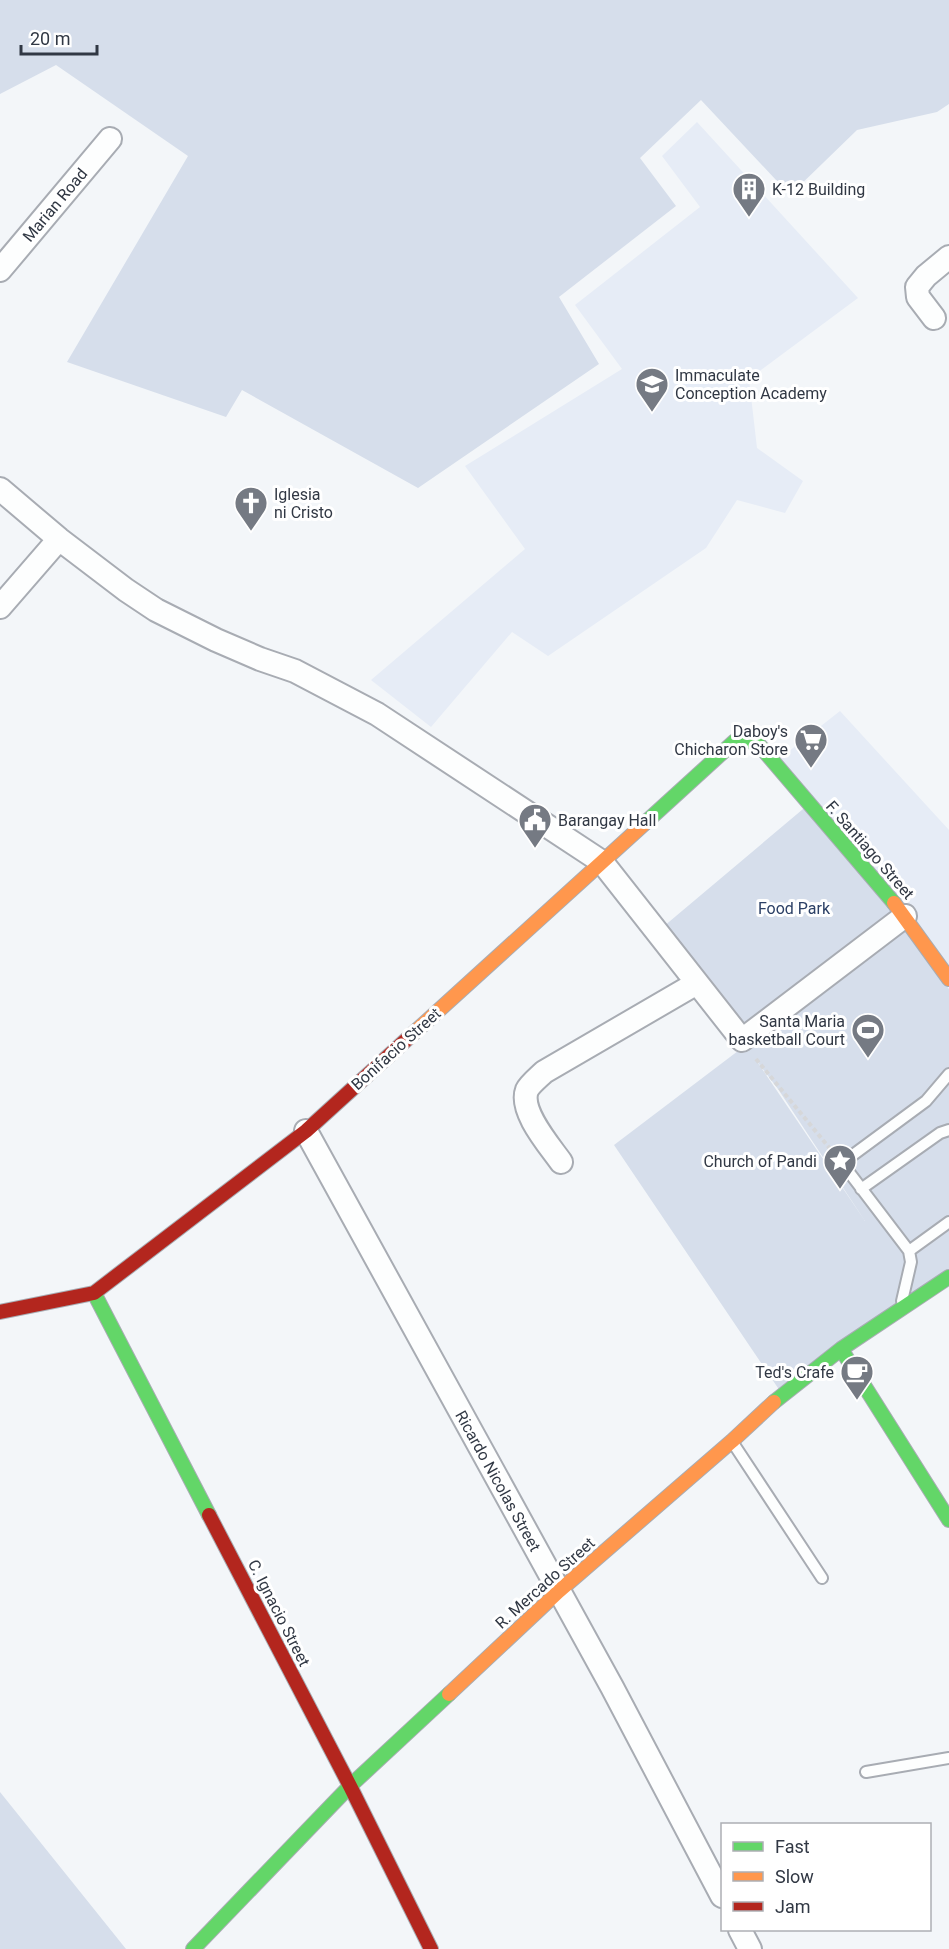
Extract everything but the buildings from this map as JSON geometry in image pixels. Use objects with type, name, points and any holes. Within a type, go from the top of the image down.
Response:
[{"type":"street","name":"Marian Road","points":[[4,256],[110,139]]},
{"type":"street","points":[[933,318],[918,297],[917,287],[926,276],[949,257]]},
{"type":"street","points":[[0,489],[59,539],[156,610],[216,640],[295,671],[376,714],[602,862],[742,1040],[905,916]]},
{"type":"street","points":[[0,608],[59,539]]},
{"type":"street","name":"Bonifacio Street","points":[[0,1312],[94,1293],[306,1131],[735,741],[746,739],[760,746]]},
{"type":"street","name":"F. Santiago Street","points":[[760,746],[905,916],[949,979]]},
{"type":"street","points":[[561,1162],[526,1107],[527,1090],[544,1072],[697,983]]},
{"type":"street","name":"Ricardo Nicolas Street","points":[[306,1131],[559,1591],[721,1892]]},
{"type":"street","name":"R. Mercado Street","points":[[193,1949],[350,1786],[559,1591],[732,1441],[782,1394],[841,1348],[949,1277]]},
{"type":"street","name":"C. Ignacio Street","points":[[94,1293],[350,1786],[431,1949]]},
{"type":"street","points":[[841,1348],[949,1520]]},
{"type":"street","points":[[741,1931],[750,1949]]},
{"type":"lane","points":[[901,1309],[911,1262],[909,1251],[842,1163],[926,1101],[949,1074]]},
{"type":"lane","points":[[861,1189],[940,1133],[949,1131]]},
{"type":"lane","points":[[909,1251],[949,1222]]},
{"type":"lane","points":[[732,1441],[822,1578]]},
{"type":"lane","points":[[866,1772],[949,1758]]},
{"type":"path","points":[[742,1040],[842,1163]]},
{"type":"shaded area","name":"Immaculate Conception Academy","points":[[697,122],[858,298],[749,379],[757,448],[803,481],[785,513],[737,500],[706,548],[548,656],[512,632],[431,727],[371,680],[525,549],[465,466],[622,369],[575,305],[700,207],[662,156]]},
{"type":"shaded area","points":[[840,711],[949,830],[949,979],[774,763]]},
{"type":"green space","points":[[0,0],[949,0],[949,104],[937,112],[857,130],[790,195],[701,100],[640,158],[676,206],[559,297],[599,364],[418,488],[242,390],[226,417],[67,362],[188,156],[56,65],[0,94]]},
{"type":"green space","name":"Food Park","points":[[809,804],[895,916],[746,1037],[657,932]]},
{"type":"green space","points":[[903,926],[949,989],[949,1271],[782,1394],[614,1145]],"holes":[[[756,1060],[778,1089],[865,1221]]]},
{"type":"green space","points":[[0,1792],[126,1949],[0,1949]]},
{"type":"traffic: fast","points":[[645,823],[735,741],[746,739],[760,746],[894,903]]},
{"type":"traffic: fast","points":[[774,1402],[841,1349],[949,1277]]},
{"type":"traffic: fast","points":[[94,1293],[209,1515]]},
{"type":"traffic: fast","points":[[841,1349],[949,1520]]},
{"type":"traffic: fast","points":[[193,1949],[350,1786],[449,1694]]},
{"type":"traffic: slow","points":[[416,1031],[645,823]]},
{"type":"traffic: slow","points":[[894,903],[949,979]]},
{"type":"traffic: slow","points":[[449,1694],[559,1591],[774,1402]]},
{"type":"traffic: jam","points":[[0,1312],[94,1293],[306,1131],[416,1031]]},
{"type":"traffic: jam","points":[[209,1515],[350,1786],[431,1949]]},
{"type":"place","name":"K-12 Building","points":[[749,218]]},
{"type":"place","name":"Immaculate Conception Academy","points":[[652,413]]},
{"type":"place","name":"Iglesia ni Cristo","points":[[251,532]]},
{"type":"place","name":"Daboy's Chicharon Store","points":[[811,769]]},
{"type":"place","name":"Barangay Hall","points":[[535,849]]},
{"type":"place","name":"Santa Maria basketball Court","points":[[868,1059]]},
{"type":"place","name":"Church of Pandi","points":[[840,1190]]},
{"type":"place","name":"Ted's Crafe","points":[[857,1401]]}]
